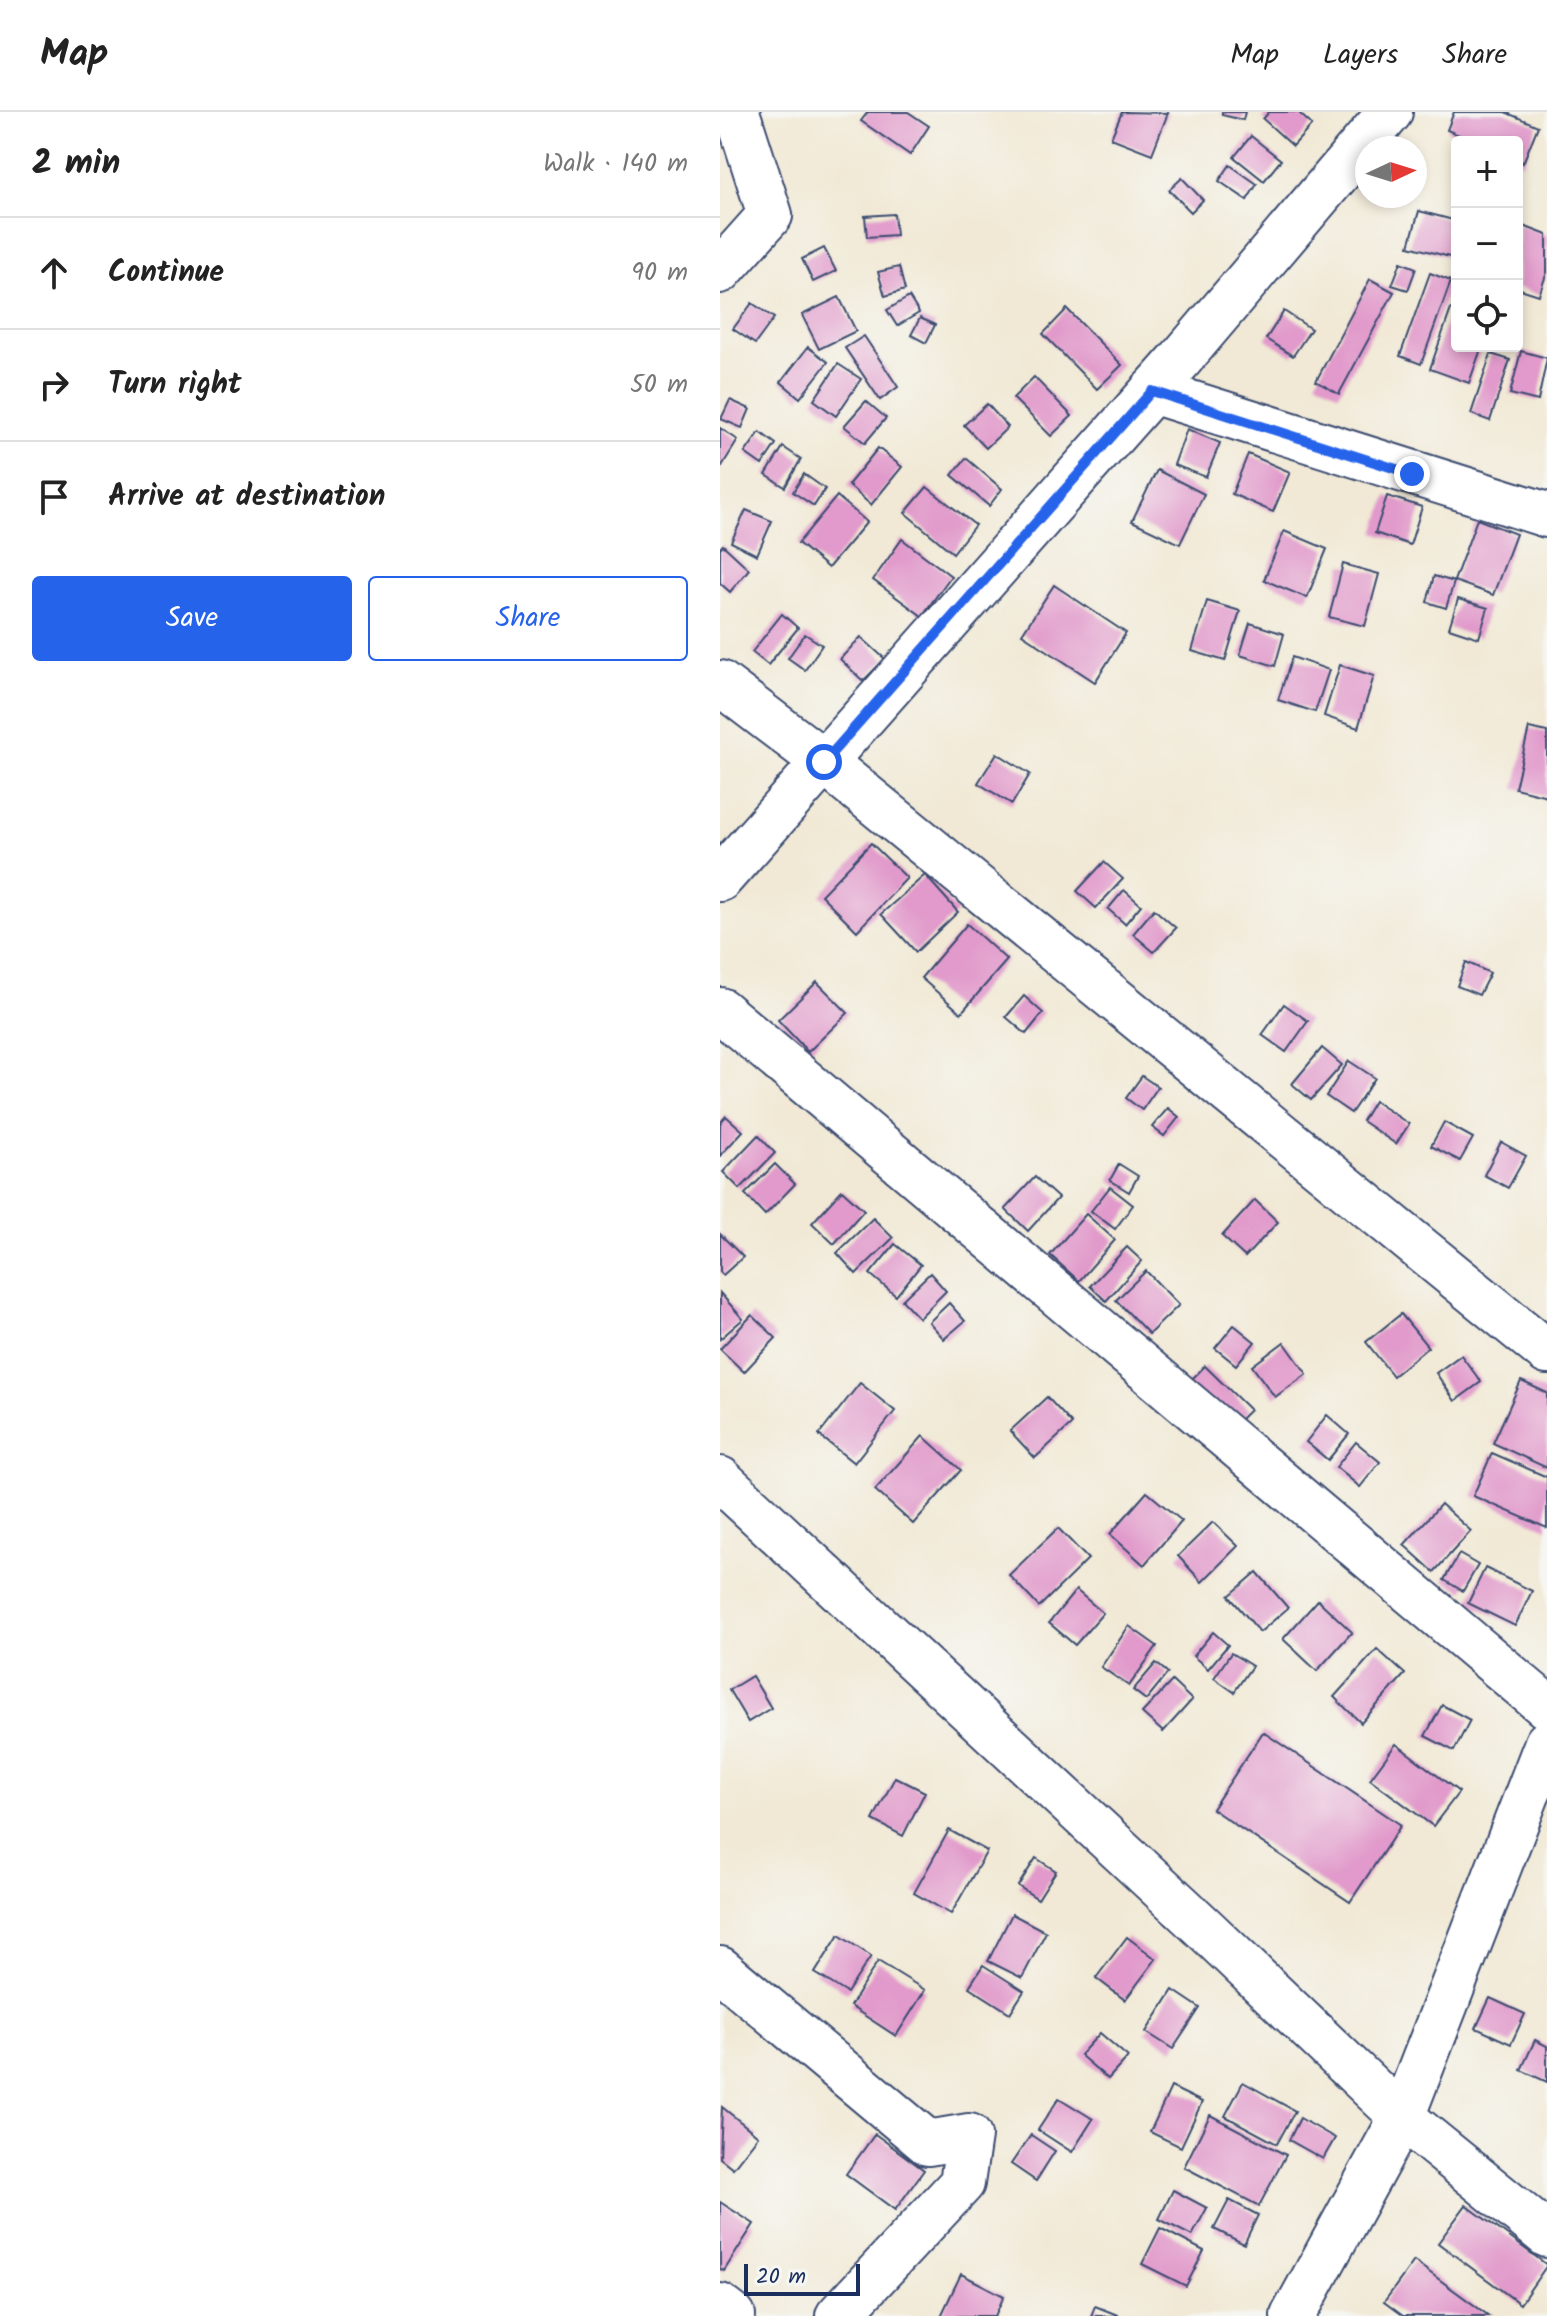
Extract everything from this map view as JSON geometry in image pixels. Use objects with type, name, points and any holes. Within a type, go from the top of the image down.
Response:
[{"type":"street","points":[[720,271],[770,215],[737,112]]},
{"type":"street","points":[[720,879],[1152,391],[1390,112]]},
{"type":"street","points":[[1152,391],[1547,515]]},
{"type":"street","points":[[720,683],[824,762],[1547,1352]]},
{"type":"street","points":[[720,1010],[1547,1707]]},
{"type":"street","points":[[720,1479],[1204,1928],[1402,2117],[1547,2235]]},
{"type":"street","points":[[1293,2316],[1402,2117],[1547,1743]]},
{"type":"street","points":[[720,1969],[928,2143],[969,2136],[962,2183],[838,2316]]},
{"type":"street","points":[[720,2306],[733,2316]]},
{"type":"building","points":[[868,112],[908,112],[929,126],[910,155],[861,121]]},
{"type":"building","points":[[1122,112],[1168,113],[1152,154],[1111,138]]},
{"type":"building","points":[[1222,112],[1245,112],[1243,120],[1222,115]]},
{"type":"building","points":[[1269,112],[1298,112],[1312,125],[1293,146],[1263,119]]},
{"type":"building","points":[[1454,112],[1505,112],[1538,126],[1523,163],[1523,136],[1461,136],[1447,130]]},
{"type":"building","points":[[1251,136],[1281,160],[1264,181],[1234,157]]},
{"type":"building","points":[[1230,165],[1257,184],[1247,200],[1219,181]]},
{"type":"building","points":[[1182,178],[1203,200],[1191,212],[1169,190]]},
{"type":"building","points":[[1419,211],[1451,219],[1451,257],[1409,246]]},
{"type":"building","points":[[894,214],[896,235],[867,237],[865,216]]},
{"type":"building","points":[[1523,226],[1547,235],[1547,272],[1539,295],[1523,290]]},
{"type":"building","points":[[824,248],[836,271],[813,282],[802,259]]},
{"type":"building","points":[[1401,262],[1416,268],[1408,290],[1392,285]]},
{"type":"building","points":[[899,267],[905,290],[885,296],[878,272]]},
{"type":"building","points":[[1430,273],[1451,281],[1421,364],[1400,356]]},
{"type":"building","points":[[1370,279],[1394,292],[1339,394],[1316,381]]},
{"type":"building","points":[[839,297],[856,331],[819,349],[802,315]]},
{"type":"building","points":[[909,297],[919,313],[897,326],[887,310]]},
{"type":"building","points":[[752,303],[774,318],[755,344],[733,329]]},
{"type":"building","points":[[1067,309],[1122,365],[1097,389],[1043,334]]},
{"type":"building","points":[[1451,309],[1451,352],[1480,352],[1469,383],[1430,369]]},
{"type":"building","points":[[1284,311],[1311,329],[1293,356],[1266,339]]},
{"type":"building","points":[[920,318],[935,325],[926,343],[911,335]]},
{"type":"building","points":[[864,336],[898,387],[880,400],[845,348]]},
{"type":"building","points":[[808,347],[828,362],[800,398],[781,382]]},
{"type":"building","points":[[1521,352],[1547,358],[1538,401],[1510,394]]},
{"type":"building","points":[[1491,354],[1510,360],[1490,421],[1471,414]]},
{"type":"building","points":[[838,364],[861,379],[836,416],[814,400]]},
{"type":"building","points":[[1034,377],[1072,416],[1051,436],[1013,398]]},
{"type":"building","points":[[730,400],[750,409],[742,428],[721,419]]},
{"type":"building","points":[[866,401],[886,418],[865,443],[844,426]]},
{"type":"building","points":[[987,404],[1008,427],[986,448],[964,425]]},
{"type":"building","points":[[720,428],[738,440],[720,469]]},
{"type":"building","points":[[1187,429],[1220,443],[1206,477],[1174,465]]},
{"type":"building","points":[[760,432],[776,444],[762,465],[745,453]]},
{"type":"building","points":[[783,447],[801,459],[785,487],[766,475]]},
{"type":"building","points":[[878,448],[902,467],[871,505],[848,485]]},
{"type":"building","points":[[1248,454],[1290,472],[1273,512],[1232,494]]},
{"type":"building","points":[[966,458],[1002,489],[989,506],[952,475]]},
{"type":"building","points":[[1157,470],[1204,494],[1180,544],[1132,521]]},
{"type":"building","points":[[804,474],[825,489],[814,506],[793,492]]},
{"type":"building","points":[[927,487],[975,525],[953,553],[905,513]]},
{"type":"building","points":[[837,496],[867,522],[828,568],[798,543]]},
{"type":"building","points":[[1387,496],[1422,507],[1410,545],[1375,533]]},
{"type":"building","points":[[746,510],[772,521],[757,555],[731,542]]},
{"type":"building","points":[[1477,519],[1516,534],[1493,595],[1454,581]]},
{"type":"building","points":[[1284,531],[1327,549],[1307,598],[1264,580]]},
{"type":"building","points":[[902,539],[951,576],[922,616],[873,580]]},
{"type":"building","points":[[723,545],[749,569],[730,592],[720,583],[720,548]]},
{"type":"building","points":[[1343,564],[1379,574],[1365,626],[1329,617]]},
{"type":"building","points":[[1434,576],[1454,582],[1446,608],[1427,602]]},
{"type":"building","points":[[1054,585],[1126,633],[1095,682],[1022,634]]},
{"type":"building","points":[[1458,599],[1488,608],[1479,638],[1449,628]]},
{"type":"building","points":[[1207,601],[1240,611],[1225,661],[1192,651]]},
{"type":"building","points":[[782,614],[798,628],[768,665],[752,652]]},
{"type":"building","points":[[1250,623],[1284,634],[1275,666],[1240,655]]},
{"type":"building","points":[[805,634],[822,645],[805,670],[788,658]]},
{"type":"building","points":[[861,637],[885,659],[863,681],[840,659]]},
{"type":"building","points":[[1292,657],[1329,670],[1315,712],[1278,700]]},
{"type":"building","points":[[1340,665],[1374,676],[1358,728],[1324,716]]},
{"type":"building","points":[[1529,728],[1547,732],[1547,796],[1515,788]]},
{"type":"building","points":[[997,753],[1030,774],[1012,804],[978,783]]},
{"type":"building","points":[[871,843],[907,878],[857,931],[821,895]]},
{"type":"building","points":[[1104,862],[1123,879],[1096,908],[1077,891]]},
{"type":"building","points":[[925,875],[958,912],[916,952],[881,914]]},
{"type":"building","points":[[1124,890],[1141,905],[1125,924],[1108,909]]},
{"type":"building","points":[[1154,909],[1176,928],[1154,952],[1133,934]]},
{"type":"building","points":[[967,924],[1007,960],[961,1013],[921,978]]},
{"type":"building","points":[[1466,962],[1490,973],[1479,995],[1457,986]]},
{"type":"building","points":[[817,982],[848,1013],[808,1052],[778,1020]]},
{"type":"building","points":[[1024,996],[1043,1013],[1026,1034],[1006,1017]]},
{"type":"building","points":[[1284,1004],[1308,1021],[1286,1052],[1262,1035]]},
{"type":"building","points":[[1322,1048],[1342,1065],[1311,1100],[1292,1084]]},
{"type":"building","points":[[1349,1061],[1375,1078],[1351,1113],[1326,1096]]},
{"type":"building","points":[[1142,1076],[1158,1087],[1142,1110],[1126,1098]]},
{"type":"building","points":[[1374,1101],[1409,1124],[1396,1144],[1362,1121]]},
{"type":"building","points":[[1168,1108],[1179,1117],[1164,1136],[1152,1127]]},
{"type":"building","points":[[726,1116],[743,1131],[720,1156],[720,1123]]},
{"type":"building","points":[[1444,1122],[1473,1138],[1460,1161],[1431,1146]]},
{"type":"building","points":[[758,1135],[775,1153],[740,1189],[723,1172]]},
{"type":"building","points":[[1501,1142],[1526,1156],[1508,1188],[1484,1175]]},
{"type":"building","points":[[775,1164],[795,1184],[765,1215],[745,1194]]},
{"type":"building","points":[[1119,1164],[1138,1176],[1129,1192],[1110,1180]]},
{"type":"building","points":[[1035,1177],[1058,1198],[1028,1231],[1005,1209]]},
{"type":"building","points":[[1110,1187],[1133,1205],[1115,1229],[1091,1211]]},
{"type":"building","points":[[842,1190],[864,1210],[834,1244],[812,1223]]},
{"type":"building","points":[[1255,1200],[1278,1222],[1245,1257],[1222,1236]]},
{"type":"building","points":[[1086,1214],[1115,1240],[1079,1281],[1050,1255]]},
{"type":"building","points":[[873,1218],[893,1238],[856,1274],[837,1253]]},
{"type":"building","points":[[720,1234],[743,1257],[723,1275],[720,1272]]},
{"type":"building","points":[[895,1244],[921,1265],[896,1296],[870,1274]]},
{"type":"building","points":[[1127,1247],[1142,1261],[1106,1301],[1090,1286]]},
{"type":"building","points":[[1146,1271],[1179,1305],[1149,1334],[1116,1300]]},
{"type":"building","points":[[930,1273],[946,1291],[919,1318],[902,1300]]},
{"type":"building","points":[[720,1293],[743,1319],[720,1339]]},
{"type":"building","points":[[949,1303],[965,1321],[944,1339],[929,1322]]},
{"type":"building","points":[[1401,1314],[1428,1347],[1393,1376],[1366,1342]]},
{"type":"building","points":[[752,1315],[776,1338],[744,1372],[720,1349]]},
{"type":"building","points":[[1234,1325],[1255,1342],[1236,1365],[1215,1348]]},
{"type":"building","points":[[1284,1342],[1307,1374],[1275,1397],[1252,1366]]},
{"type":"building","points":[[1461,1355],[1481,1382],[1455,1401],[1436,1373]]},
{"type":"building","points":[[1205,1366],[1250,1410],[1228,1432],[1183,1388]]},
{"type":"building","points":[[1521,1381],[1547,1393],[1547,1468],[1493,1443]]},
{"type":"building","points":[[860,1383],[895,1411],[854,1463],[819,1435]]},
{"type":"building","points":[[1047,1397],[1072,1424],[1035,1458],[1010,1431]]},
{"type":"building","points":[[1327,1415],[1349,1434],[1328,1460],[1306,1442]]},
{"type":"building","points":[[923,1436],[961,1470],[913,1524],[875,1490]]},
{"type":"building","points":[[1356,1442],[1380,1462],[1360,1487],[1336,1467]]},
{"type":"building","points":[[1492,1453],[1547,1477],[1547,1528],[1473,1496]]},
{"type":"building","points":[[1147,1492],[1182,1521],[1144,1565],[1110,1534]]},
{"type":"building","points":[[1441,1504],[1471,1531],[1434,1572],[1404,1545]]},
{"type":"building","points":[[1213,1522],[1238,1546],[1202,1582],[1178,1556]]},
{"type":"building","points":[[1058,1528],[1088,1559],[1039,1607],[1009,1575]]},
{"type":"building","points":[[1459,1554],[1478,1565],[1463,1591],[1444,1580]]},
{"type":"building","points":[[1485,1568],[1532,1591],[1515,1626],[1468,1603]]},
{"type":"building","points":[[1257,1572],[1288,1608],[1260,1632],[1229,1596]]},
{"type":"building","points":[[1076,1590],[1103,1613],[1075,1645],[1049,1623]]},
{"type":"building","points":[[1318,1600],[1352,1632],[1317,1671],[1283,1639]]},
{"type":"building","points":[[1129,1626],[1157,1646],[1129,1686],[1101,1667]]},
{"type":"building","points":[[1213,1632],[1228,1645],[1208,1669],[1193,1656]]},
{"type":"building","points":[[1377,1649],[1405,1674],[1361,1723],[1334,1697]]},
{"type":"building","points":[[1231,1653],[1252,1666],[1234,1692],[1214,1678]]},
{"type":"building","points":[[1156,1663],[1168,1673],[1146,1700],[1133,1690]]},
{"type":"building","points":[[752,1676],[771,1708],[748,1722],[729,1690]]},
{"type":"building","points":[[1172,1681],[1192,1700],[1163,1732],[1142,1713]]},
{"type":"building","points":[[1442,1705],[1470,1720],[1454,1751],[1425,1736]]},
{"type":"building","points":[[1263,1732],[1401,1825],[1350,1902],[1212,1809]]},
{"type":"building","points":[[1396,1744],[1459,1792],[1433,1826],[1370,1779]]},
{"type":"building","points":[[895,1777],[925,1792],[903,1836],[873,1820]]},
{"type":"building","points":[[949,1830],[987,1851],[951,1914],[914,1893]]},
{"type":"building","points":[[1036,1858],[1056,1871],[1038,1899],[1018,1886]]},
{"type":"building","points":[[1012,1914],[1046,1932],[1022,1978],[988,1961]]},
{"type":"building","points":[[839,1935],[871,1956],[847,1993],[815,1973]]},
{"type":"building","points":[[1127,1937],[1156,1959],[1125,2000],[1096,1978]]},
{"type":"building","points":[[878,1961],[925,1990],[896,2036],[850,2006]]},
{"type":"building","points":[[983,1965],[1024,1991],[1010,2013],[969,1987]]},
{"type":"building","points":[[1173,1990],[1200,2008],[1173,2049],[1146,2032]]},
{"type":"building","points":[[1490,1998],[1525,2014],[1511,2044],[1476,2028]]},
{"type":"building","points":[[1100,2033],[1128,2057],[1108,2079],[1080,2055]]},
{"type":"building","points":[[1535,2040],[1547,2046],[1547,2082],[1521,2070]]},
{"type":"building","points":[[1243,2082],[1295,2111],[1277,2144],[1225,2116]]},
{"type":"building","points":[[1171,2087],[1202,2102],[1181,2147],[1150,2132]]},
{"type":"building","points":[[1059,2098],[1093,2119],[1072,2152],[1038,2130]]},
{"type":"building","points":[[722,2107],[758,2136],[733,2168],[720,2158]]},
{"type":"building","points":[[1210,2115],[1286,2155],[1259,2206],[1184,2167]]},
{"type":"building","points":[[1300,2118],[1335,2138],[1323,2159],[1289,2140]]},
{"type":"building","points":[[875,2134],[924,2170],[895,2210],[846,2174]]},
{"type":"building","points":[[1031,2135],[1055,2151],[1036,2181],[1011,2164]]},
{"type":"building","points":[[1173,2190],[1207,2208],[1192,2236],[1159,2219]]},
{"type":"building","points":[[1229,2200],[1258,2215],[1244,2244],[1214,2229]]},
{"type":"building","points":[[720,2202],[754,2224],[724,2271],[720,2269]]},
{"type":"building","points":[[1466,2205],[1547,2265],[1520,2304],[1438,2243]]},
{"type":"building","points":[[1160,2228],[1204,2251],[1186,2286],[1142,2264]]},
{"type":"building","points":[[1414,2261],[1489,2316],[1403,2316],[1384,2302]]},
{"type":"building","points":[[961,2274],[1004,2296],[995,2316],[941,2316]]},
{"type":"building","points":[[1095,2306],[1120,2316],[1091,2316]]},
{"type":"route","points":[[824,762],[1152,391],[1412,474]]}]
